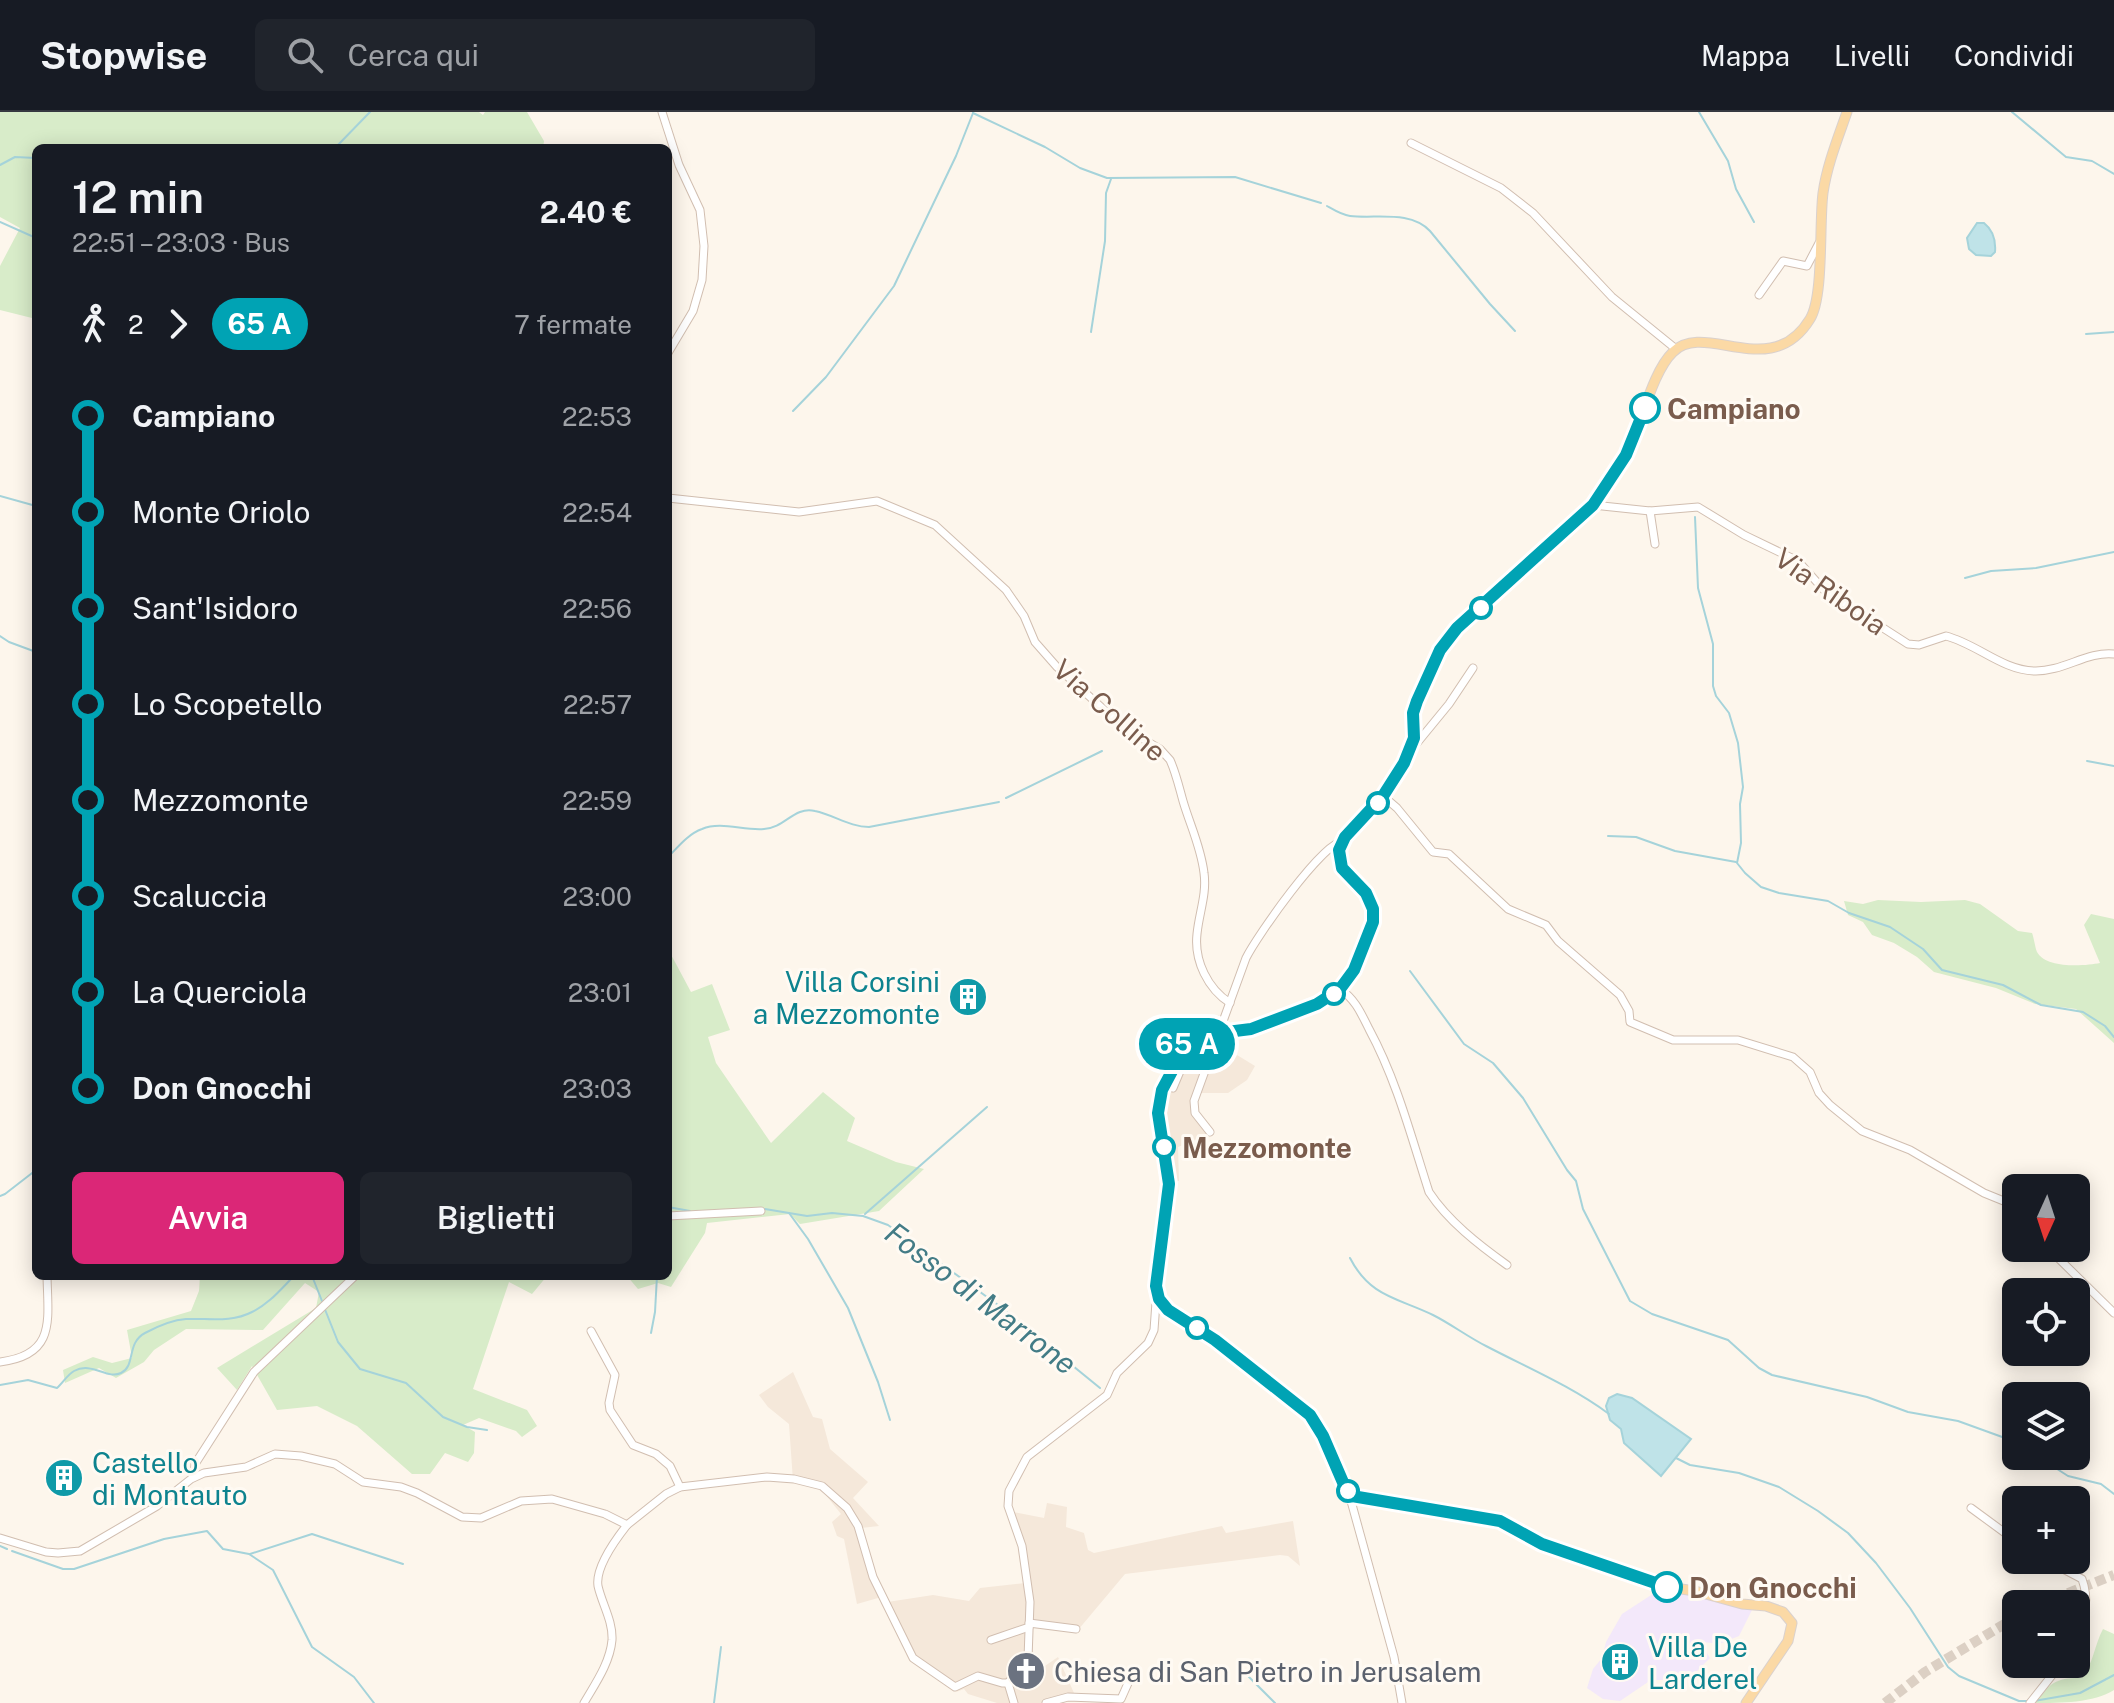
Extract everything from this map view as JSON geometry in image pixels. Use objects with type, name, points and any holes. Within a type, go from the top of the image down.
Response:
[{"type":"main road","points":[[1746,1703],[1791,1636],[1791,1620],[1781,1611],[1661,1586],[1542,1544],[1496,1520],[1352,1496],[1310,1415],[1215,1340],[1168,1310],[1159,1299],[1157,1280],[1169,1184],[1157,1107],[1162,1090],[1187,1043],[1195,1036],[1251,1029],[1317,1004],[1340,989],[1358,962],[1374,913],[1366,893],[1342,868],[1339,853],[1343,841],[1383,796],[1408,754],[1414,738],[1412,716],[1445,641],[1593,505],[1626,455],[1658,378],[1676,349],[1698,343],[1759,350],[1779,346],[1795,337],[1814,310],[1825,181],[1847,112]]},
{"type":"street","points":[[662,112],[679,165],[700,210],[704,246],[702,280],[693,311],[672,346]]},
{"type":"street","points":[[1411,143],[1501,188],[1533,213],[1612,297],[1676,349]]},
{"type":"street","points":[[1759,295],[1783,261],[1807,266],[1820,241]]},
{"type":"street","name":"Via Colline","points":[[672,498],[799,512],[877,501],[935,525],[950,536],[967,556],[1006,590],[1024,616],[1035,642],[1057,667],[1123,727],[1168,756],[1200,849],[1205,877],[1203,912],[1197,935],[1199,960],[1206,980],[1230,1003]]},
{"type":"street","name":"Via Riboia","points":[[1593,505],[1650,511],[1698,507],[1744,535],[1798,561],[1824,590],[1908,644],[1919,645],[1946,636],[2005,664],[2033,671],[2067,666],[2093,655],[2114,654]]},
{"type":"street","points":[[1650,511],[1655,544]]},
{"type":"street","points":[[1408,754],[1449,704],[1473,668]]},
{"type":"street","points":[[1383,796],[1397,808],[1433,852],[1449,854],[1508,909],[1546,925],[1558,941],[1620,995],[1629,1011],[1630,1022],[1673,1040],[1738,1040],[1793,1057],[1810,1072],[1830,1105],[1862,1131],[1910,1150],[2002,1200]]},
{"type":"street","points":[[1210,1132],[1195,1113],[1194,1104],[1239,975],[1257,936],[1335,842],[1343,841]]},
{"type":"street","points":[[1340,989],[1350,996],[1384,1054],[1429,1192],[1436,1203],[1477,1243],[1507,1265]]},
{"type":"street","points":[[1173,1088],[1181,1071],[1176,1064]]},
{"type":"street","points":[[672,1216],[761,1211]]},
{"type":"street","points":[[2063,1262],[2114,1313]]},
{"type":"street","points":[[0,1362],[29,1354],[43,1340],[48,1321],[47,1280]]},
{"type":"street","points":[[194,1477],[195,1464],[254,1372],[351,1280]]},
{"type":"street","points":[[1008,1683],[1028,1659],[1029,1625],[1029,1589],[1020,1539],[1008,1501],[1013,1480],[1027,1457],[1107,1395],[1117,1373],[1151,1339],[1159,1299]]},
{"type":"street","points":[[591,1331],[615,1375],[610,1410],[633,1445],[656,1454],[670,1466],[680,1487]]},
{"type":"street","points":[[0,1538],[46,1552],[80,1551],[157,1506],[191,1479],[204,1473],[246,1467],[275,1454],[335,1464],[363,1482],[401,1487],[462,1517],[481,1518],[521,1501],[552,1499],[605,1514],[627,1525]]},
{"type":"street","points":[[584,1703],[599,1679],[612,1642],[597,1582],[617,1537],[627,1525],[666,1494],[680,1487],[767,1477],[822,1486],[847,1508],[858,1526],[873,1577],[916,1662],[955,1687],[978,1676],[1008,1683]]},
{"type":"street","points":[[1352,1496],[1394,1657],[1402,1703]]},
{"type":"street","points":[[1971,1508],[2002,1531]]},
{"type":"street","points":[[2073,1574],[2082,1579],[2086,1590]]},
{"type":"street","points":[[991,1640],[1029,1625],[1076,1629]]},
{"type":"street","points":[[2030,1703],[2050,1678]]},
{"type":"street","points":[[1046,1703],[1068,1697],[1121,1699],[1129,1681]]},
{"type":"street","points":[[1008,1683],[1014,1703]]},
{"type":"shaded area","points":[[1208,1015],[1216,1018],[1218,1015],[1227,1020],[1219,1044],[1255,1066],[1247,1080],[1228,1093],[1200,1093],[1196,1106],[1213,1133],[1178,1147],[1179,1181],[1168,1182],[1155,1100],[1178,1053],[1175,1048],[1193,1024]]},
{"type":"shaded area","points":[[793,1372],[813,1417],[822,1419],[830,1449],[868,1482],[853,1498],[879,1526],[861,1528],[874,1574],[885,1596],[857,1604],[844,1539],[837,1536],[832,1522],[841,1514],[821,1489],[793,1481],[789,1424],[759,1395]]},
{"type":"shaded area","points":[[1047,1503],[1067,1507],[1066,1527],[1084,1533],[1088,1550],[1094,1553],[1222,1526],[1226,1533],[1293,1521],[1300,1566],[1288,1556],[1280,1555],[1125,1574],[1078,1630],[1031,1625],[1033,1659],[1042,1668],[1058,1657],[1074,1693],[1046,1703],[997,1703],[968,1694],[964,1689],[956,1692],[913,1663],[881,1603],[933,1595],[969,1601],[980,1588],[1026,1583],[1020,1545],[1008,1511],[1044,1518]]},
{"type":"shaded area","points":[[1662,1588],[1685,1590],[1752,1610],[1739,1636],[1719,1644],[1701,1644],[1710,1658],[1688,1680],[1651,1680],[1620,1701],[1603,1699],[1587,1688],[1593,1669],[1602,1658],[1606,1642],[1622,1614]]},
{"type":"green space","points":[[0,112],[479,112],[483,115],[485,112],[527,112],[544,141],[544,144],[32,144],[32,318],[0,310],[0,266],[20,228],[0,217]]},
{"type":"green space","points":[[1878,900],[1965,900],[1980,904],[2018,931],[2032,933],[2037,952],[2042,957],[2066,965],[2100,963],[2084,925],[2091,914],[2114,919],[2114,1043],[2076,1009],[2035,1004],[1996,988],[1934,972],[1894,943],[1872,935],[1863,922],[1848,915],[1844,901],[1863,904]]},
{"type":"green space","points":[[672,956],[691,992],[712,984],[730,1030],[708,1037],[716,1063],[771,1143],[823,1092],[855,1118],[847,1141],[896,1162],[924,1169],[879,1211],[800,1224],[790,1214],[707,1223],[705,1233],[671,1287],[658,1283],[638,1289],[630,1280],[672,1280]]},
{"type":"green space","points":[[200,1280],[544,1280],[532,1294],[509,1282],[473,1389],[527,1410],[537,1426],[522,1437],[516,1431],[479,1418],[463,1425],[475,1432],[474,1453],[468,1462],[445,1453],[430,1474],[412,1474],[357,1426],[317,1406],[277,1410],[252,1366],[237,1390],[217,1368],[316,1308],[319,1292],[305,1283],[263,1330],[186,1329],[154,1350],[144,1362],[116,1378],[99,1368],[65,1383],[63,1370],[93,1357],[112,1363],[132,1358],[127,1330],[191,1311]]},
{"type":"green space","points":[[2103,1629],[2114,1634],[2114,1690],[2087,1700],[2035,1703],[2054,1683],[2065,1679],[2090,1678],[2090,1663]]},
{"type":"water","points":[[1977,223],[1984,223],[1993,236],[1995,252],[1991,256],[1976,255],[1969,249],[1967,238]]},
{"type":"water","points":[[1617,1394],[1632,1398],[1691,1439],[1661,1476],[1624,1443],[1621,1429],[1610,1420],[1606,1406],[1609,1398]]},
{"type":"waterway","points":[[339,144],[370,112]]},
{"type":"waterway","points":[[1699,112],[1728,161],[1736,189],[1754,222]]},
{"type":"waterway","points":[[2012,112],[2066,157],[2092,161],[2114,174]]},
{"type":"waterway","points":[[973,113],[1045,147],[1080,168],[1107,178],[1235,177],[1321,203]]},
{"type":"waterway","points":[[793,411],[826,377],[894,286],[973,113]]},
{"type":"waterway","points":[[0,165],[15,157],[32,158]]},
{"type":"waterway","points":[[1091,332],[1105,241],[1106,193],[1111,179]]},
{"type":"waterway","points":[[1327,206],[1347,215],[1403,218],[1422,224],[1515,331]]},
{"type":"waterway","points":[[0,222],[32,236]]},
{"type":"waterway","points":[[2086,334],[2114,332]]},
{"type":"waterway","points":[[0,496],[32,505]]},
{"type":"waterway","points":[[1695,517],[1698,588],[1713,644],[1713,686],[1716,696],[1729,713],[1738,743],[1743,787],[1741,843],[1737,863],[1745,873],[1761,887],[1828,901],[1849,913],[1890,927],[1923,949],[1942,970],[2003,985],[2041,1005],[2083,1012],[2105,1026],[2114,1037]]},
{"type":"waterway","points":[[1965,578],[1991,571],[2036,568],[2114,552]]},
{"type":"waterway","points":[[0,636],[32,651]]},
{"type":"waterway","points":[[1006,798],[1102,751]]},
{"type":"waterway","points":[[2087,761],[2114,766]]},
{"type":"waterway","points":[[672,853],[688,837],[702,829],[717,826],[771,828],[808,810],[869,827],[999,802]]},
{"type":"waterway","points":[[1608,836],[1636,837],[1675,851],[1736,862]]},
{"type":"waterway","points":[[1410,971],[1464,1044],[1493,1063],[1523,1098],[1576,1181],[1583,1209],[1630,1301],[1652,1314],[1728,1340],[1759,1368],[1772,1375],[1867,1397],[1908,1412],[1958,1421],[2002,1437]]},
{"type":"waterway","points":[[865,1214],[987,1107]]},
{"type":"waterway","points":[[0,1196],[32,1173]]},
{"type":"waterway","name":"Fosso di Marrone","points":[[672,1208],[690,1211]]},
{"type":"waterway","name":"Fosso di Marrone","points":[[765,1209],[807,1216],[832,1213],[863,1216],[888,1225],[998,1305],[1100,1388]]},
{"type":"waterway","points":[[789,1213],[808,1239],[848,1308],[890,1420]]},
{"type":"waterway","points":[[1350,1258],[1366,1281],[1376,1289],[1440,1319],[1609,1414]]},
{"type":"waterway","name":"Fosso di Marrone","points":[[0,1385],[28,1380],[57,1388],[72,1373],[87,1368],[116,1375],[126,1370],[135,1342],[145,1333],[180,1320],[228,1319],[244,1315],[264,1305],[290,1280]]},
{"type":"waterway","points":[[314,1280],[322,1301]]},
{"type":"waterway","points":[[651,1333],[657,1280]]},
{"type":"waterway","points":[[324,1307],[338,1342],[360,1369],[406,1383],[443,1417],[467,1427],[487,1430]]},
{"type":"waterway","points":[[1676,1458],[1690,1465],[1739,1473],[1779,1487],[1818,1511],[1848,1533],[1876,1563],[1948,1667],[1959,1676],[2019,1701],[2027,1701]]},
{"type":"waterway","points":[[2059,1470],[2068,1476],[2101,1484],[2114,1494]]},
{"type":"waterway","points":[[12,1551],[63,1569],[74,1569],[164,1539],[207,1531],[223,1549],[249,1554],[273,1570],[312,1647],[354,1677],[374,1703]]},
{"type":"waterway","points":[[250,1554],[312,1534],[403,1564]]},
{"type":"waterway","points":[[0,1546],[7,1549]]},
{"type":"waterway","points":[[714,1703],[721,1647]]},
{"type":"waterway","points":[[2034,1701],[2080,1693],[2114,1675]]},
{"type":"waterway","points":[[1249,1677],[1275,1703]]},
{"type":"tunnel","points":[[2076,1590],[2114,1575]]},
{"type":"tunnel","points":[[1885,1703],[1925,1672],[2002,1625]]},
{"type":"bus line","points":[[1645,408],[1626,455],[1593,505],[1457,628],[1440,650],[1413,713],[1415,735],[1404,763],[1376,805],[1345,837],[1339,850],[1342,868],[1366,893],[1374,913],[1365,945],[1349,977],[1340,989],[1317,1004],[1251,1029],[1197,1035],[1191,1038],[1183,1051],[1162,1090],[1157,1107],[1169,1184],[1156,1286],[1159,1299],[1168,1310],[1215,1340],[1310,1415],[1352,1496],[1500,1521],[1542,1544],[1667,1587]]},
{"type":"place","name":"Campiano","points":[[1645,408]]},
{"type":"place","name":"Villa Corsini a Mezzomonte","points":[[968,997]]},
{"type":"place","name":"Mezzomonte","points":[[1164,1147]]},
{"type":"place","name":"Castello di Montauto","points":[[64,1478]]},
{"type":"place","name":"Don Gnocchi","points":[[1667,1587]]},
{"type":"place","name":"Villa De Larderel","points":[[1620,1662]]},
{"type":"place","name":"Chiesa di San Pietro in Jerusalem","points":[[1026,1671]]}]
